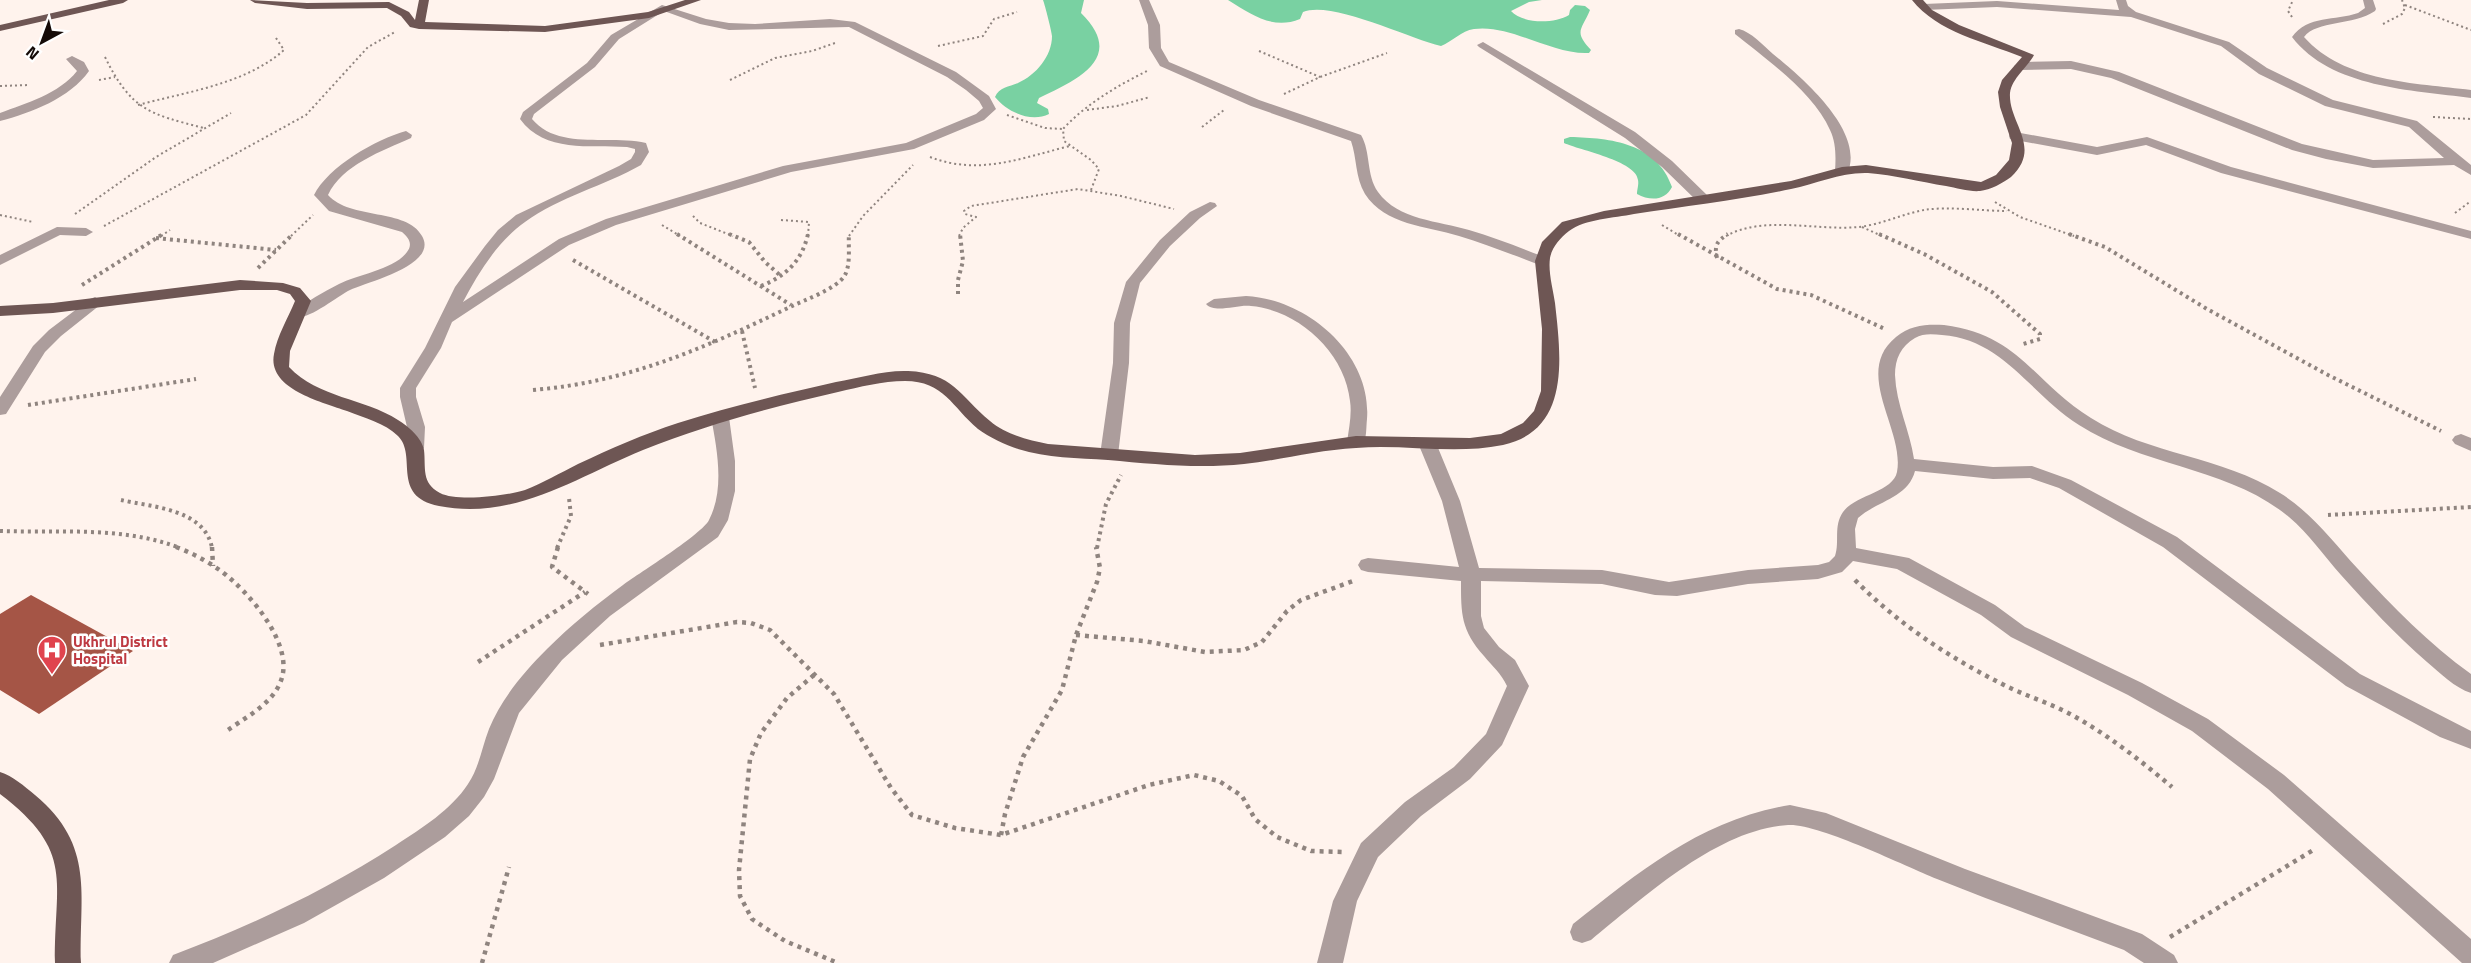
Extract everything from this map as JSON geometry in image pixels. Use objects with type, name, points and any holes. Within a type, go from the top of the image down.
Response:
[{"type":"main road","points":[[0,28],[123,0]]},
{"type":"main road","points":[[255,0],[307,6],[389,5],[405,14],[411,24],[419,26],[525,30],[649,15],[671,5],[696,0]]},
{"type":"main road","points":[[419,26],[424,0]]},
{"type":"main road","points":[[0,311],[53,308],[240,285],[278,286],[295,291],[303,301],[282,351],[281,368],[293,381],[313,392],[390,422],[405,433],[415,448],[414,468],[420,488],[437,500],[468,503],[505,501],[531,494],[646,441],[684,427],[759,406],[876,379],[907,376],[934,380],[951,391],[985,426],[1024,445],[1048,450],[1195,461],[1240,459],[1356,442],[1470,444],[1505,439],[1529,427],[1542,412],[1550,391],[1550,329],[1542,261],[1547,245],[1567,225],[1640,209],[1792,185],[1842,171],[1866,169],[1978,187],[1995,183],[2012,168],[2017,149],[2006,110],[2004,93],[2006,84],[2028,55],[1955,27],[1919,2]]},
{"type":"main road","points":[[0,781],[47,820],[66,854],[71,902],[68,963]]},
{"type":"street","points":[[1144,0],[1154,25],[1155,48],[1164,64],[1262,106],[1356,138],[1359,142],[1361,165],[1366,183],[1373,196],[1388,208],[1411,219],[1469,234],[1542,261]]},
{"type":"street","points":[[2121,0],[2123,8],[2133,14],[2225,44],[2263,71],[2329,103],[2413,124],[2471,171]]},
{"type":"street","points":[[2368,0],[2371,9],[2361,18],[2309,26],[2298,37],[2318,56],[2349,71],[2411,86],[2471,94]]},
{"type":"street","points":[[1919,2],[1997,4],[2133,14]]},
{"type":"street","points":[[445,320],[554,249],[585,232],[788,170],[849,156],[909,146],[980,117],[990,109],[989,104],[971,86],[851,24],[832,21],[766,28],[718,26],[699,22],[671,5]]},
{"type":"street","points":[[415,448],[416,427],[408,398],[408,388],[433,348],[463,287],[503,233],[521,219],[558,199],[624,169],[636,162],[642,152],[641,146],[630,143],[560,141],[542,136],[530,127],[526,120],[528,112],[591,65],[615,37],[649,15]]},
{"type":"street","points":[[1739,33],[1797,80],[1821,106],[1837,129],[1843,153],[1842,171]]},
{"type":"street","points":[[1483,45],[1630,135],[1703,198]]},
{"type":"street","points":[[0,117],[36,103],[71,84],[83,71],[80,64],[72,59]]},
{"type":"street","points":[[2020,66],[2071,65],[2115,75],[2297,147],[2326,156],[2373,164],[2458,162]]},
{"type":"street","points":[[299,314],[349,285],[395,267],[411,258],[418,248],[419,240],[412,231],[392,223],[334,208],[321,195],[324,187],[333,177],[375,150],[406,135]]},
{"type":"street","points":[[2015,136],[2097,152],[2147,141],[2226,170],[2471,235]]},
{"type":"street","points":[[1108,455],[1121,363],[1122,323],[1133,282],[1165,243],[1195,215],[1210,206]]},
{"type":"street","points":[[0,261],[53,230],[86,232]]},
{"type":"street","points":[[1214,304],[1243,301],[1266,303],[1295,315],[1332,343],[1347,365],[1358,396],[1356,442]]},
{"type":"street","points":[[0,410],[39,349],[55,333],[95,302]]},
{"type":"street","points":[[1844,558],[1844,527],[1850,514],[1860,506],[1894,491],[1905,480],[1907,464],[1890,406],[1889,358],[1894,346],[1910,334],[1930,329],[1954,330],[1980,337],[1999,346],[2061,406],[2088,424],[2124,441],[2241,480],[2270,494],[2296,513],[2421,646],[2471,685]]},
{"type":"street","points":[[182,963],[281,924],[366,877],[440,828],[470,800],[484,778],[509,710],[529,682],[605,607],[711,532],[720,521],[726,484],[727,455],[720,417]]},
{"type":"street","points":[[1330,963],[1345,901],[1370,850],[1413,809],[1462,773],[1494,740],[1513,702],[1518,686],[1508,666],[1492,652],[1475,630],[1471,616],[1471,575],[1452,501],[1427,443]]},
{"type":"street","points":[[1907,464],[1983,472],[2032,471],[2065,484],[2170,542],[2353,680],[2448,731],[2471,740]]},
{"type":"street","points":[[1368,565],[1471,575],[1581,576],[1617,579],[1646,588],[1676,589],[1745,577],[1827,570],[1844,558],[1902,563],[1988,610],[2018,632],[2135,689],[2200,725],[2268,776],[2471,955]]},
{"type":"street","points":[[1582,932],[1650,878],[1703,843],[1760,820],[1790,814],[1818,820],[2094,927],[2157,957]]},
{"type":"path","points":[[2405,5],[2471,30]]},
{"type":"path","points":[[911,54],[983,36],[994,19],[1017,12]]},
{"type":"path","points":[[86,232],[112,222],[306,115],[321,104],[339,78],[373,42],[389,34],[419,26]]},
{"type":"path","points":[[730,80],[775,58],[812,51],[866,30]]},
{"type":"path","points":[[138,105],[204,87],[270,62],[284,50],[276,38]]},
{"type":"path","points":[[1259,51],[1320,77]]},
{"type":"path","points":[[1262,106],[1320,77],[1387,53]]},
{"type":"path","points":[[105,57],[119,84],[138,105],[179,122],[205,128]]},
{"type":"path","points":[[1091,190],[1099,169],[1086,155],[1064,141],[1063,129],[1072,119],[1118,85],[1164,64]]},
{"type":"path","points":[[1087,110],[1117,106],[1150,97]]},
{"type":"path","points":[[990,109],[1045,129],[1063,129]]},
{"type":"path","points":[[0,215],[53,230],[156,157],[231,113]]},
{"type":"path","points":[[909,146],[950,165],[982,167],[1070,146]]},
{"type":"path","points":[[533,390],[592,382],[631,373],[717,343],[828,289],[844,277],[848,266],[849,235],[863,216],[906,171],[926,155]]},
{"type":"path","points":[[1978,187],[2007,211],[2105,247],[2168,287],[2280,349],[2466,442]]},
{"type":"path","points":[[958,294],[957,280],[963,262],[958,237],[962,230],[974,222],[976,217],[965,214],[964,210],[980,204],[1066,190],[1091,190],[1195,215]]},
{"type":"path","points":[[240,285],[327,202]]},
{"type":"path","points":[[680,203],[700,223],[749,242],[765,262],[782,277]]},
{"type":"path","points":[[1640,209],[1679,237],[1777,289],[1811,295],[1905,338]]},
{"type":"path","points":[[1717,258],[1715,248],[1719,240],[1729,234],[1750,228],[1775,226],[1833,229],[1861,227],[1926,210],[2007,211]]},
{"type":"path","points":[[642,213],[791,306]]},
{"type":"path","points":[[760,286],[782,277],[795,263],[809,235],[810,225],[806,221],[781,220]]},
{"type":"path","points":[[1861,227],[1924,254],[1983,286],[2040,334],[2040,339],[2034,343],[1999,346]]},
{"type":"path","points":[[53,308],[103,270],[170,230]]},
{"type":"path","points":[[156,238],[276,250]]},
{"type":"path","points":[[554,249],[717,343]]},
{"type":"path","points":[[741,331],[759,406]]},
{"type":"path","points":[[0,410],[196,379]]},
{"type":"path","points":[[1001,835],[1005,814],[1023,757],[1062,690],[1076,634],[1100,568],[1096,545],[1106,504],[1132,457]]},
{"type":"path","points":[[563,479],[572,505],[571,520],[552,559],[552,567],[605,607]]},
{"type":"path","points":[[121,500],[173,512],[192,519],[205,530],[212,543],[213,566]]},
{"type":"path","points":[[2296,513],[2317,516],[2471,507]]},
{"type":"path","points":[[0,531],[112,535],[155,541],[197,557],[228,576],[270,624],[279,641],[284,664],[281,682],[261,706],[225,732]]},
{"type":"path","points":[[1844,558],[1870,597],[1939,648],[2025,695],[2059,708],[2104,734],[2172,787]]},
{"type":"path","points":[[1076,634],[1152,642],[1206,653],[1242,650],[1258,645],[1299,600],[1393,568]]},
{"type":"path","points":[[478,662],[585,592]]},
{"type":"path","points":[[558,651],[737,622],[751,623],[770,630],[834,694],[891,788],[912,815],[955,828],[1001,835],[1149,784],[1194,775],[1219,781],[1242,796],[1255,819],[1276,837],[1311,851],[1370,850]]},
{"type":"path","points":[[814,675],[787,699],[761,733],[750,759],[739,870],[740,896],[752,919],[785,941],[837,963]]},
{"type":"path","points":[[2157,957],[2337,836]]},
{"type":"path","points":[[482,963],[509,867]]},
{"type":"green space","points":[[1043,0],[1084,0],[1081,13],[1094,29],[1099,43],[1098,55],[1092,66],[1081,75],[1039,98],[1037,103],[1048,109],[1049,114],[1027,117],[1006,107],[995,97],[1002,89],[1025,80],[1046,58],[1052,36]]},
{"type":"green space","points":[[1228,0],[1542,0],[1529,2],[1511,11],[1523,18],[1547,21],[1569,15],[1575,5],[1585,6],[1590,10],[1582,26],[1581,34],[1585,44],[1591,50],[1589,53],[1575,52],[1488,29],[1469,30],[1441,46],[1332,11],[1303,12],[1300,19],[1281,23],[1272,22],[1254,16]]},
{"type":"green space","points":[[1570,137],[1616,142],[1644,152],[1665,172],[1672,187],[1665,195],[1657,198],[1647,198],[1637,194],[1638,180],[1635,173],[1628,167],[1564,143],[1564,139]]},
{"type":"building","points":[[31,595],[133,651],[39,714],[0,690],[0,614]]},
{"type":"place","name":"Ukhrul District Hospital","points":[[52,676]]}]
